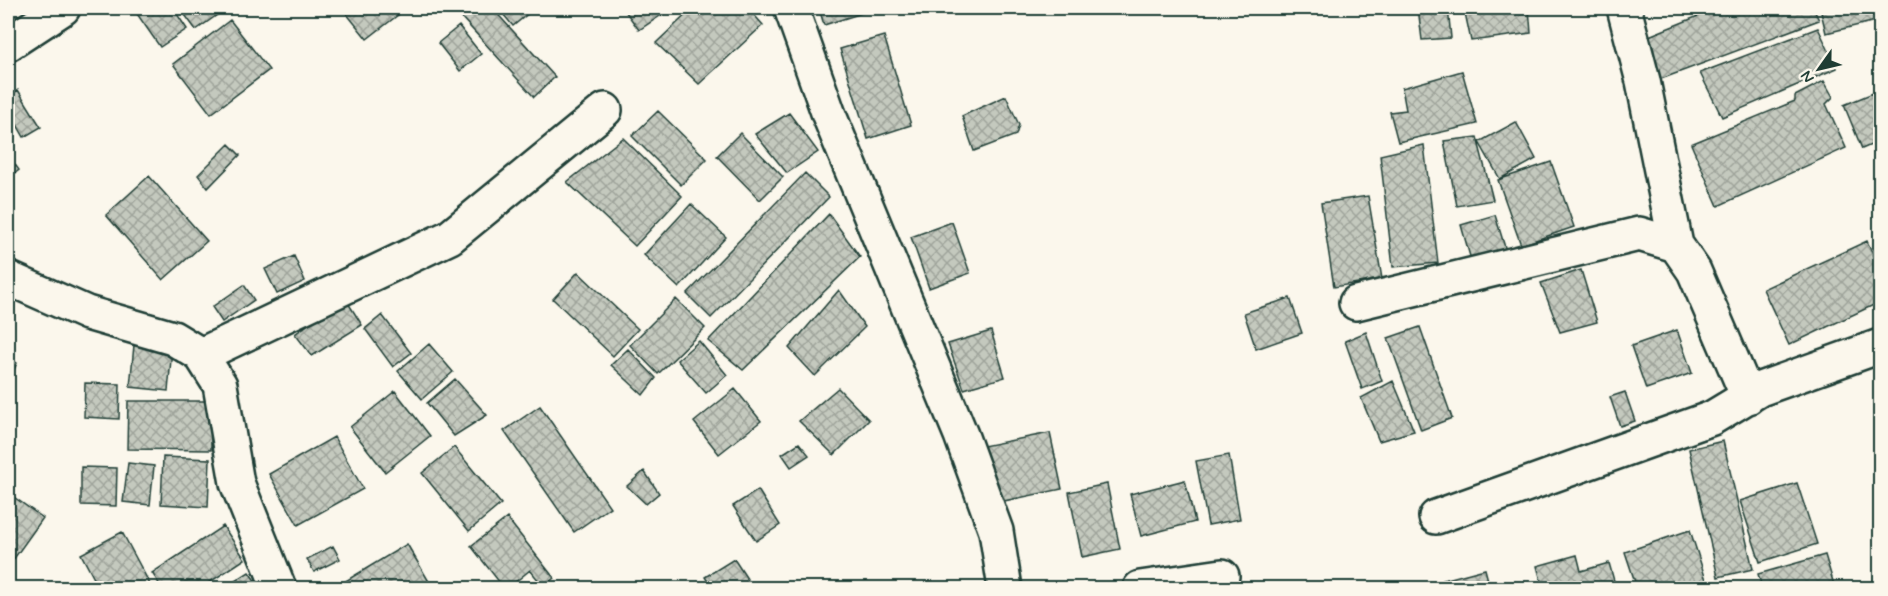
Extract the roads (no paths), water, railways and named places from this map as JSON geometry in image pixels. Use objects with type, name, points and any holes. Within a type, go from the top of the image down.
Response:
[{"type":"street","points":[[8,44],[63,8]]},
{"type":"street","points":[[791,8],[829,115],[961,435],[993,520],[1005,588]]},
{"type":"street","points":[[1624,8],[1643,81],[1676,245],[1694,271],[1748,397]]},
{"type":"street","points":[[201,355],[450,237],[605,110]]},
{"type":"street","points":[[1356,303],[1639,234],[1676,245]]},
{"type":"street","points":[[8,278],[87,313],[173,338],[201,355],[220,385],[237,483],[279,588]]},
{"type":"street","points":[[1436,518],[1712,418],[1760,389],[1881,346]]},
{"type":"street","points":[[1140,588],[1222,576]]}]
